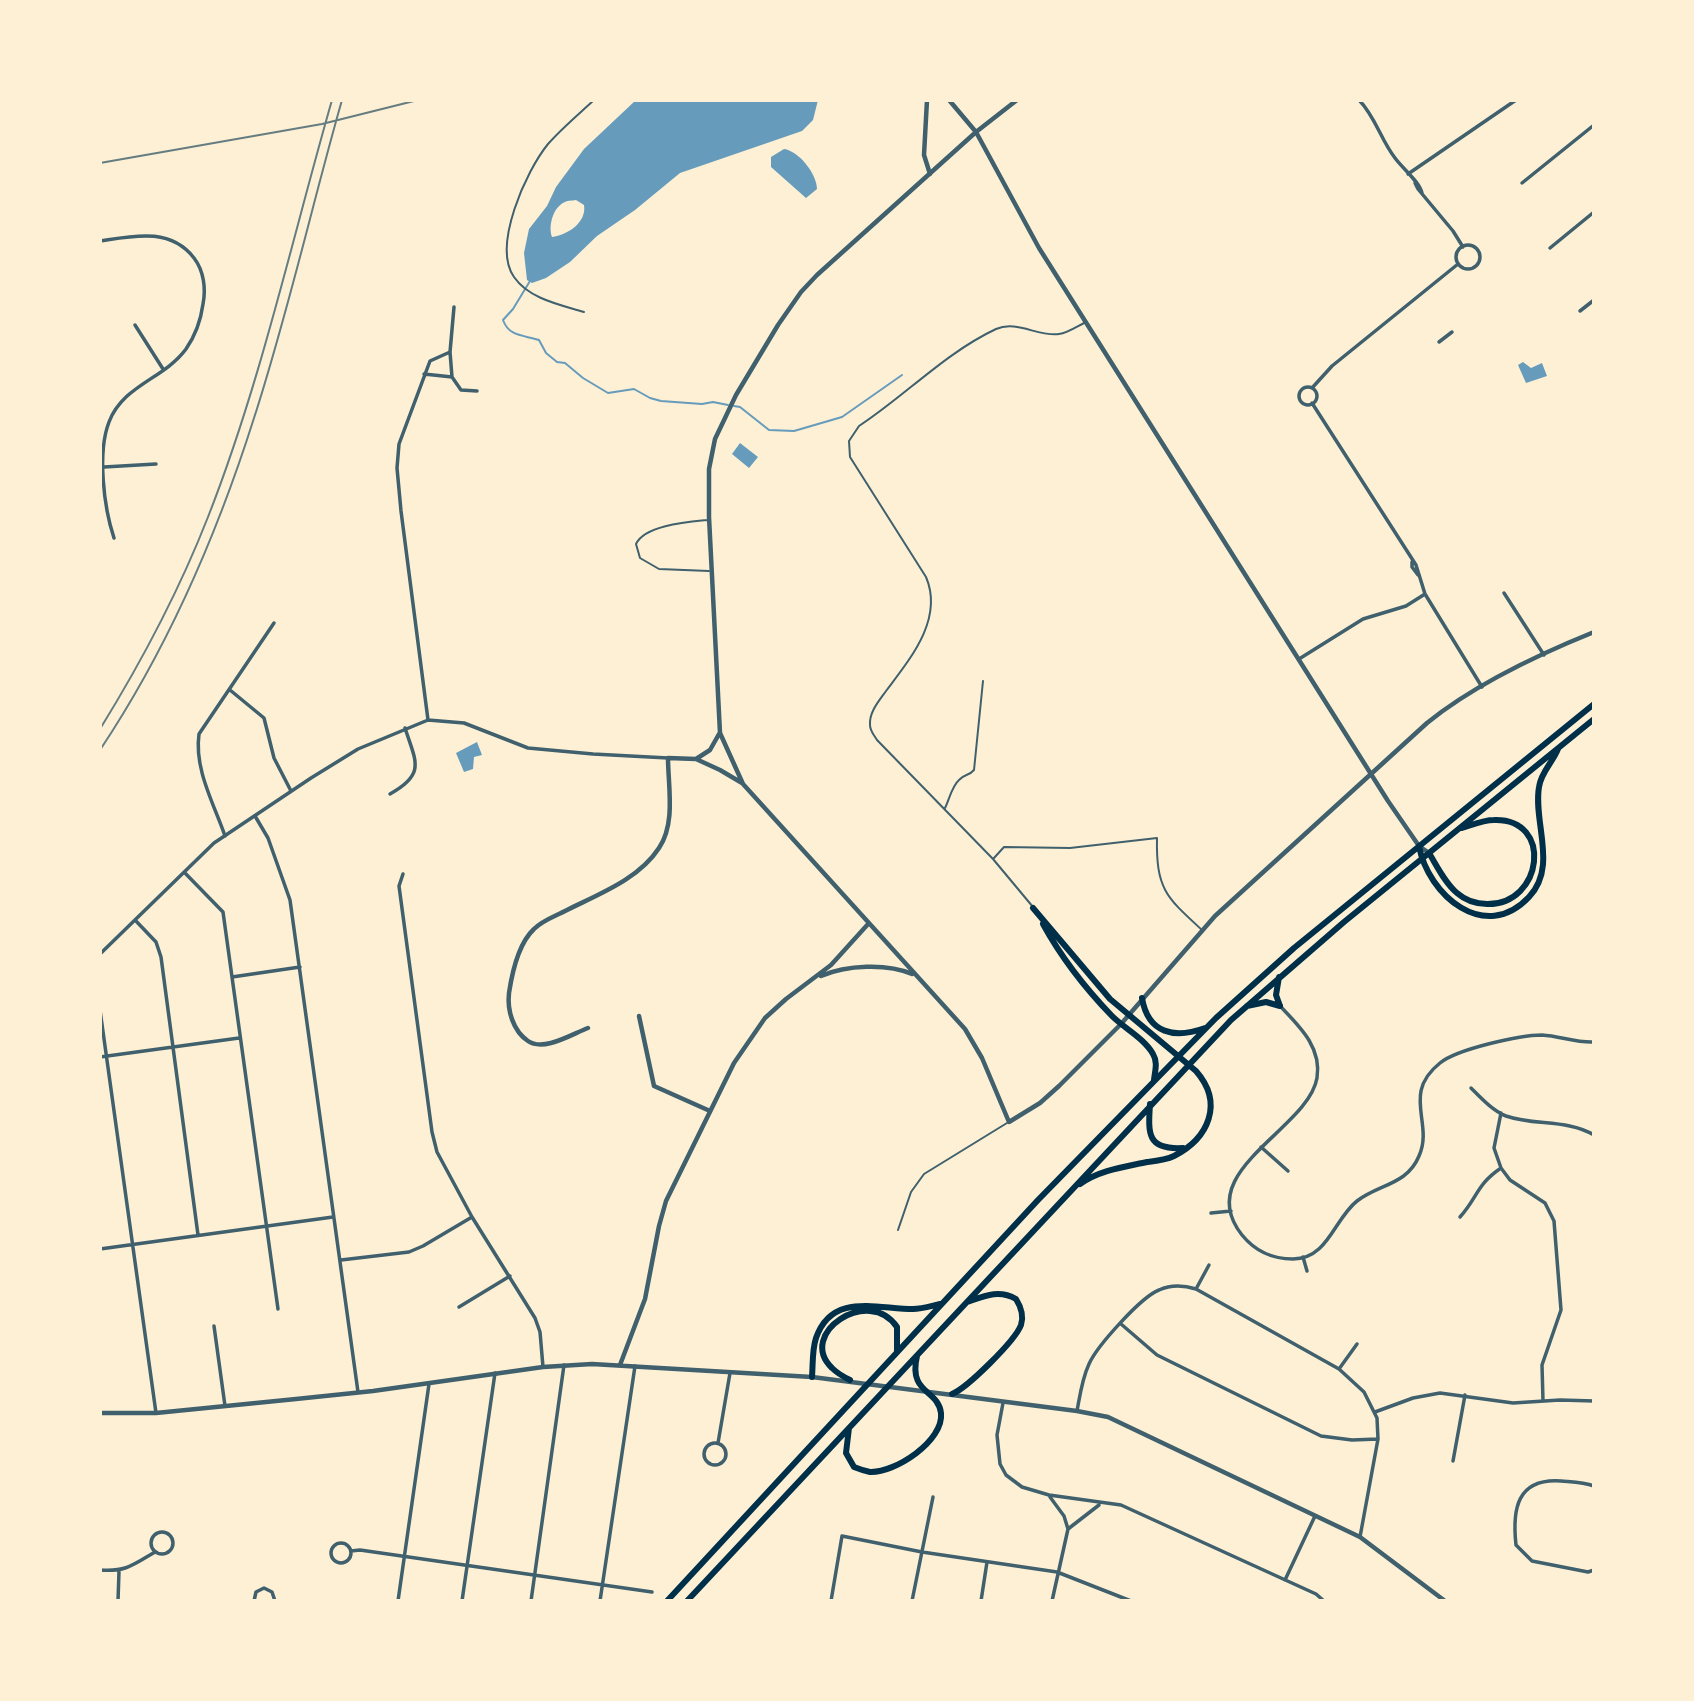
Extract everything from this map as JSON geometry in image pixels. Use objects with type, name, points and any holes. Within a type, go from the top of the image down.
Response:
[{"type":"highway","points":[[667,1601],[942,1304],[1206,1028],[1293,948],[1594,704]]},
{"type":"highway","points":[[687,1601],[1150,1104],[1246,1006],[1280,975],[1594,719]]},
{"type":"highway","points":[[1419,846],[1421,859],[1443,894],[1456,906],[1471,913],[1497,915],[1522,903],[1534,891],[1543,868],[1538,792],[1542,775],[1553,761],[1558,748]]},
{"type":"highway","points":[[1429,853],[1455,892],[1474,902],[1500,903],[1514,896],[1526,885],[1533,870],[1535,856],[1531,840],[1520,828],[1495,820],[1457,830]]},
{"type":"highway","points":[[1034,908],[1057,949],[1097,999],[1155,1056],[1153,1082]]},
{"type":"highway","points":[[1034,908],[1119,1008],[1196,1071],[1208,1088],[1211,1113],[1203,1132],[1171,1157],[1090,1177],[1065,1196]]},
{"type":"highway","points":[[1280,975],[1276,995],[1280,1006]]},
{"type":"highway","points":[[1142,998],[1149,1018],[1165,1031],[1182,1035],[1206,1028]]},
{"type":"highway","points":[[1246,1006],[1266,1002],[1280,1006]]},
{"type":"highway","points":[[1150,1104],[1148,1128],[1154,1142],[1168,1149],[1183,1148]]},
{"type":"highway","points":[[952,1394],[971,1383],[1019,1329],[1023,1317],[1016,1299],[1004,1294],[990,1294],[965,1303]]},
{"type":"highway","points":[[812,1377],[817,1336],[827,1320],[838,1312],[853,1306],[870,1304],[913,1309],[942,1304]]},
{"type":"highway","points":[[850,1380],[827,1363],[822,1346],[827,1331],[842,1317],[871,1311],[888,1318],[897,1327],[897,1354]]},
{"type":"highway","points":[[849,1426],[846,1453],[854,1467],[871,1472],[897,1466],[920,1451],[937,1431],[941,1413],[934,1400],[923,1390],[914,1370],[917,1355]]},
{"type":"street","points":[[928,100],[924,155],[930,174]]},
{"type":"street","points":[[949,100],[976,132],[1027,227],[1371,774],[1419,846],[1429,853]]},
{"type":"street","points":[[743,784],[720,733],[709,520],[709,469],[715,439],[736,395],[801,292],[976,132],[1017,100]]},
{"type":"street","points":[[1359,100],[1390,151],[1415,183],[1419,184],[1463,247]]},
{"type":"street","points":[[1408,174],[1516,100]]},
{"type":"street","points":[[1522,183],[1594,125]]},
{"type":"street","points":[[1550,248],[1594,212]]},
{"type":"street","points":[[100,241],[135,235],[163,237],[180,244],[196,260],[205,293],[199,320],[186,349],[128,393],[114,411],[106,432],[106,509],[114,538]]},
{"type":"street","points":[[1463,247],[1477,249],[1479,260],[1472,268],[1464,268],[1458,264],[1456,256],[1463,247]]},
{"type":"street","points":[[1312,403],[1304,404],[1300,400],[1299,395],[1304,388],[1312,388],[1332,366],[1458,264]]},
{"type":"street","points":[[1580,311],[1594,300]]},
{"type":"street","points":[[454,307],[450,352],[452,377],[461,390],[477,391]]},
{"type":"street","points":[[135,325],[163,369]]},
{"type":"street","points":[[1439,342],[1452,332]]},
{"type":"street","points":[[428,720],[397,468],[399,444],[424,374],[430,361],[450,352]]},
{"type":"street","points":[[424,374],[452,377]]},
{"type":"street","points":[[1312,388],[1316,396],[1312,403]]},
{"type":"street","points":[[1312,403],[1412,562],[1424,594],[1482,687]]},
{"type":"street","points":[[104,467],[156,464]]},
{"type":"street","points":[[1504,593],[1544,655]]},
{"type":"street","points":[[1299,659],[1363,619],[1406,606],[1424,594]]},
{"type":"street","points":[[225,836],[204,778],[198,743],[204,724],[274,623]]},
{"type":"street","points":[[100,954],[192,864],[225,836],[358,749],[428,720],[464,723],[528,748],[696,759],[743,784],[918,977],[972,1040],[1009,1122],[1040,1103],[1059,1086],[1121,1024],[1202,930],[1440,712],[1482,687],[1594,632]]},
{"type":"street","points":[[230,690],[264,718],[274,758],[290,792]]},
{"type":"street","points":[[390,794],[407,785],[416,768],[405,729]]},
{"type":"street","points":[[696,759],[710,750],[720,733]]},
{"type":"street","points":[[588,1028],[544,1044],[526,1040],[516,1027],[509,1010],[512,980],[523,947],[535,929],[627,878],[659,849],[669,818],[668,758]]},
{"type":"street","points":[[255,816],[268,838],[288,891],[358,1392]]},
{"type":"street","points":[[184,872],[223,912],[278,1309]]},
{"type":"street","points":[[403,874],[399,886],[437,1153],[472,1217],[535,1318],[540,1332],[543,1367]]},
{"type":"street","points":[[134,920],[151,936],[159,949],[198,1235]]},
{"type":"street","points":[[620,1365],[645,1299],[666,1201],[734,1063],[757,1028],[781,1003],[842,954],[869,923]]},
{"type":"street","points":[[232,977],[300,967]]},
{"type":"street","points":[[811,981],[834,972],[857,969],[903,971],[918,977]]},
{"type":"street","points":[[1280,1006],[1311,1044],[1317,1064],[1317,1080],[1307,1100],[1261,1147],[1235,1181],[1231,1189],[1231,1211],[1239,1232],[1249,1244],[1260,1252],[1294,1259],[1303,1257],[1325,1244],[1344,1214],[1356,1201],[1399,1181],[1412,1169],[1420,1155],[1423,1139],[1420,1094],[1424,1081],[1442,1061],[1484,1046],[1540,1035],[1581,1043],[1594,1042]]},
{"type":"street","points":[[100,1010],[156,1412]]},
{"type":"street","points":[[639,1016],[654,1086],[710,1111]]},
{"type":"street","points":[[100,1057],[239,1038]]},
{"type":"street","points":[[1471,1088],[1501,1114],[1578,1127],[1594,1135]]},
{"type":"street","points":[[1501,1114],[1494,1148],[1501,1168],[1510,1180],[1545,1203],[1554,1221],[1561,1310],[1542,1365],[1543,1401]]},
{"type":"street","points":[[1261,1147],[1288,1171]]},
{"type":"street","points":[[1460,1217],[1471,1205],[1479,1187],[1501,1168]]},
{"type":"street","points":[[1211,1213],[1231,1211]]},
{"type":"street","points":[[100,1249],[334,1217]]},
{"type":"street","points":[[341,1259],[409,1252],[472,1217]]},
{"type":"street","points":[[1303,1257],[1307,1271]]},
{"type":"street","points":[[1196,1289],[1209,1265]]},
{"type":"street","points":[[458,1307],[510,1276]]},
{"type":"street","points":[[1077,1411],[1088,1364],[1102,1343],[1147,1296],[1162,1288],[1181,1286],[1196,1289],[1339,1369],[1364,1392],[1375,1412],[1378,1439],[1360,1537]]},
{"type":"street","points":[[1121,1324],[1157,1355],[1321,1436],[1352,1440],[1378,1439]]},
{"type":"street","points":[[214,1326],[225,1406]]},
{"type":"street","points":[[1339,1369],[1357,1345]]},
{"type":"street","points":[[531,1601],[564,1365]]},
{"type":"street","points":[[100,1413],[156,1412],[373,1391],[564,1365],[620,1365],[850,1380],[1077,1411],[1108,1418],[1360,1537],[1445,1601]]},
{"type":"street","points":[[600,1601],[635,1366]]},
{"type":"street","points":[[462,1601],[495,1373]]},
{"type":"street","points":[[718,1443],[730,1373]]},
{"type":"street","points":[[398,1601],[429,1384]]},
{"type":"street","points":[[1375,1412],[1440,1393],[1513,1403],[1594,1401]]},
{"type":"street","points":[[1453,1461],[1465,1395]]},
{"type":"street","points":[[1003,1403],[997,1435],[1000,1464],[1012,1480],[1022,1487],[1049,1496],[1121,1505],[1315,1594],[1324,1601]]},
{"type":"street","points":[[718,1443],[725,1449],[725,1457],[719,1464],[711,1464],[705,1458],[704,1450],[710,1444],[718,1443]]},
{"type":"street","points":[[1594,1486],[1586,1482],[1549,1480],[1535,1483],[1520,1498],[1513,1519],[1516,1545],[1532,1561],[1588,1572],[1594,1570]]},
{"type":"street","points":[[1049,1496],[1064,1516],[1068,1529],[1052,1601]]},
{"type":"street","points":[[912,1601],[933,1497]]},
{"type":"street","points":[[1068,1529],[1100,1504]]},
{"type":"street","points":[[1285,1580],[1315,1516]]},
{"type":"street","points":[[100,1570],[119,1571],[155,1552],[165,1554],[171,1549],[172,1539],[168,1534],[160,1532],[154,1535],[151,1542],[155,1552]]},
{"type":"street","points":[[831,1601],[842,1536],[922,1552],[1057,1572],[1131,1601]]},
{"type":"street","points":[[341,1543],[347,1545],[351,1552],[349,1559],[342,1563],[336,1562],[331,1555],[333,1547],[341,1543]]},
{"type":"street","points":[[351,1552],[360,1550],[652,1592]]},
{"type":"street","points":[[981,1601],[987,1561]]},
{"type":"street","points":[[118,1601],[119,1571]]},
{"type":"street","points":[[254,1601],[256,1592],[266,1588],[273,1593],[275,1601]]},
{"type":"lane","points":[[584,312],[531,292],[512,275],[505,256],[506,238],[531,171],[550,143],[594,100]]},
{"type":"lane","points":[[1034,908],[993,859],[871,731],[869,724],[875,707],[927,627],[932,613],[932,595],[926,577],[850,457],[849,441],[859,426],[957,353],[994,330],[1014,326],[1061,334],[1087,322]]},
{"type":"lane","points":[[709,520],[656,529],[640,537],[636,544],[640,558],[659,569],[710,571]]},
{"type":"lane","points":[[944,809],[960,777],[971,775],[974,771],[983,681]]},
{"type":"lane","points":[[993,859],[1004,847],[1070,848],[1157,838],[1157,860],[1163,889],[1178,908],[1202,930]]},
{"type":"lane","points":[[898,1230],[910,1194],[924,1174],[1009,1122]]},
{"type":"water","points":[[636,100],[818,100],[813,120],[802,131],[680,173],[635,210],[597,236],[570,262],[546,278],[532,283],[527,280],[524,253],[529,229],[584,149]],"holes":[[[576,200],[584,205],[583,217],[575,227],[552,237],[552,217],[557,208],[567,201]]]},
{"type":"water","points":[[784,149],[795,154],[811,170],[817,189],[806,198],[771,167],[771,157]]},
{"type":"water","points":[[1523,362],[1531,368],[1542,363],[1547,376],[1526,383],[1518,365]]},
{"type":"water","points":[[740,443],[758,457],[749,468],[732,454]]},
{"type":"water","points":[[477,742],[482,755],[474,757],[473,769],[464,772],[456,753]]},
{"type":"waterway","points":[[530,281],[503,320],[509,330],[539,340],[546,353],[557,362],[565,363],[608,393],[634,389],[661,401],[702,404],[713,402],[728,405]]},
{"type":"waterway","points":[[734,406],[740,407],[769,430],[794,431],[842,417],[902,375]]},
{"type":"railway","points":[[100,729],[131,678],[172,599],[197,545],[227,466],[260,362],[332,100]]},
{"type":"railway","points":[[100,750],[148,672],[169,631],[224,505],[266,378],[342,100]]},
{"type":"railway","points":[[100,163],[322,124],[418,100]]}]
